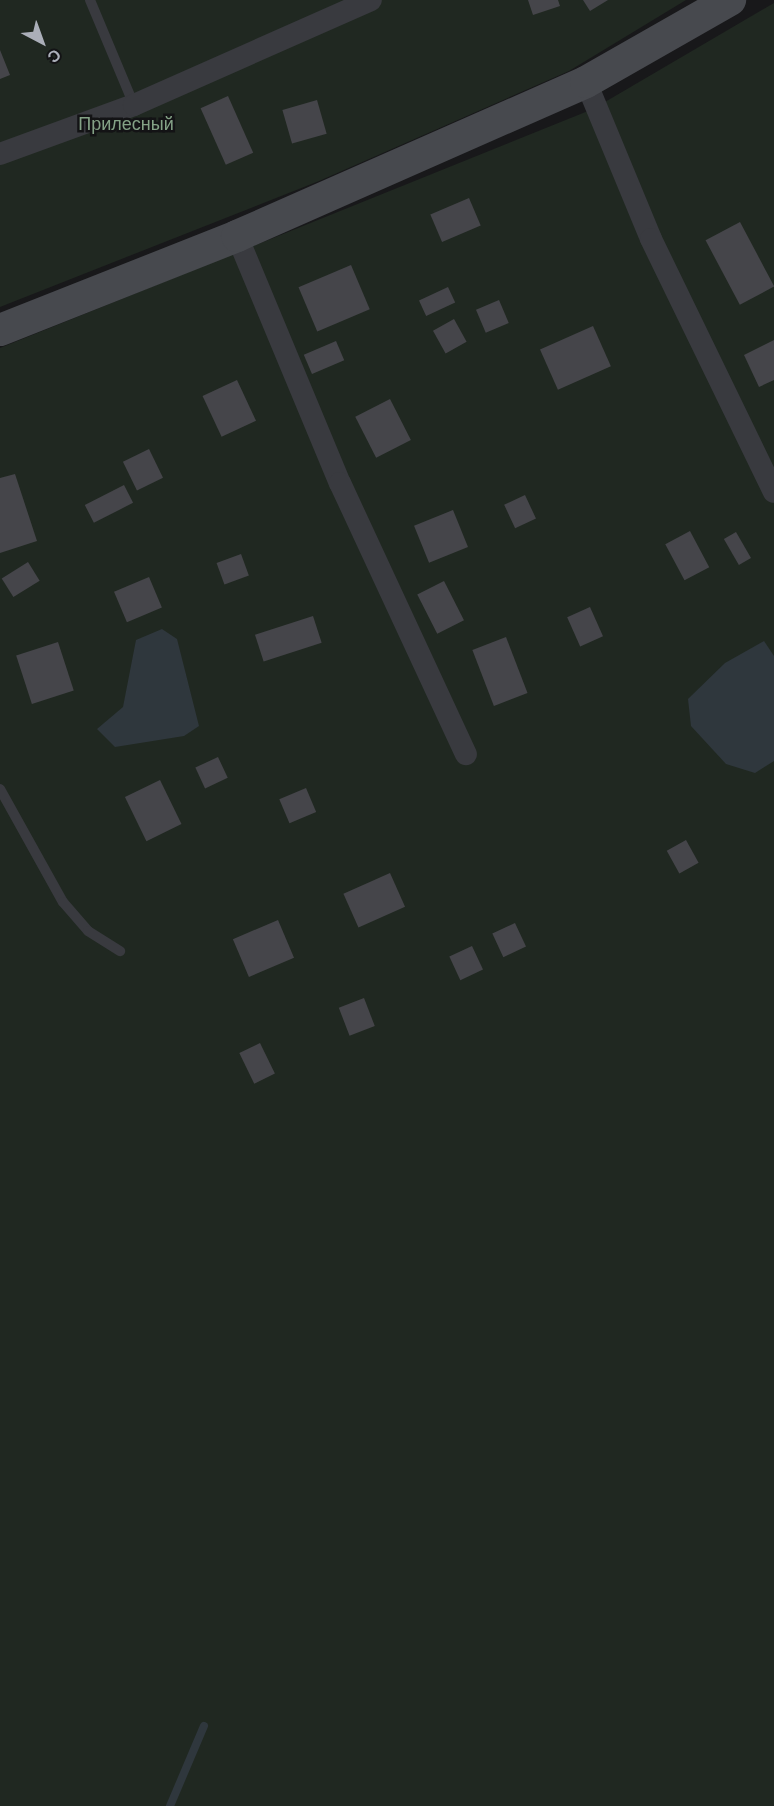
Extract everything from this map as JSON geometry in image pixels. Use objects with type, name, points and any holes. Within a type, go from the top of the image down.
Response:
[{"type":"street","points":[[0,154],[134,105],[370,0]]},
{"type":"street","points":[[0,330],[237,236],[586,82],[730,0]]},
{"type":"street","points":[[586,82],[651,239],[774,492]]},
{"type":"street","points":[[237,236],[340,483],[466,754]]},
{"type":"lane","points":[[90,0],[134,105]]},
{"type":"lane","points":[[0,789],[63,902],[88,931],[120,951]]},
{"type":"green space","name":"Прилесный","points":[[0,0],[686,0],[569,71],[319,181],[0,307]]},
{"type":"green space","points":[[774,3],[774,1806],[0,1806],[0,348],[593,109]]},
{"type":"shaded area","points":[[162,629],[177,639],[199,726],[184,736],[115,747],[97,729],[123,707],[136,640]]},
{"type":"shaded area","points":[[764,641],[774,656],[774,761],[755,773],[726,764],[691,726],[688,699],[725,663]]},
{"type":"building","points":[[528,0],[558,0],[560,6],[533,15]]},
{"type":"building","points":[[583,0],[608,0],[590,11]]},
{"type":"building","points":[[0,50],[10,75],[0,79]]},
{"type":"building","points":[[228,96],[253,153],[226,165],[201,108]]},
{"type":"building","points":[[317,100],[327,134],[292,144],[282,110]]},
{"type":"building","points":[[469,198],[481,226],[442,242],[430,214]]},
{"type":"building","points":[[740,222],[774,287],[740,305],[706,240]]},
{"type":"building","points":[[351,265],[370,309],[317,331],[299,287]]},
{"type":"building","points":[[448,287],[455,302],[426,316],[419,301]]},
{"type":"building","points":[[499,300],[509,323],[486,333],[476,310]]},
{"type":"building","points":[[454,319],[467,342],[446,353],[433,331]]},
{"type":"building","points":[[593,326],[611,366],[558,390],[540,350]]},
{"type":"building","points":[[774,340],[774,380],[759,387],[744,355]]},
{"type":"building","points":[[336,341],[344,360],[312,374],[304,355]]},
{"type":"building","points":[[237,380],[256,421],[222,437],[203,396]]},
{"type":"building","points":[[390,399],[411,440],[376,458],[355,417]]},
{"type":"building","points":[[149,449],[163,478],[137,490],[123,462]]},
{"type":"building","points":[[15,474],[37,541],[0,553],[0,478]]},
{"type":"building","points":[[124,485],[133,503],[94,523],[85,505]]},
{"type":"building","points":[[525,495],[536,519],[515,528],[504,505]]},
{"type":"building","points":[[453,510],[468,547],[429,563],[414,526]]},
{"type":"building","points":[[690,531],[709,567],[685,580],[665,544]]},
{"type":"building","points":[[736,532],[751,558],[739,565],[724,539]]},
{"type":"building","points":[[241,554],[249,576],[224,585],[217,563]]},
{"type":"building","points":[[28,562],[40,581],[13,597],[2,578]]},
{"type":"building","points":[[149,577],[162,607],[127,622],[114,592]]},
{"type":"building","points":[[444,581],[464,620],[437,634],[417,595]]},
{"type":"building","points":[[590,607],[603,636],[580,646],[567,617]]},
{"type":"building","points":[[313,616],[322,643],[264,661],[255,635]]},
{"type":"building","points":[[506,637],[528,693],[494,706],[472,650]]},
{"type":"building","points":[[58,642],[74,691],[32,704],[16,656]]},
{"type":"building","points":[[218,757],[228,778],[205,788],[195,768]]},
{"type":"building","points":[[160,780],[181,824],[146,841],[125,797]]},
{"type":"building","points":[[306,788],[316,812],[289,823],[279,799]]},
{"type":"building","points":[[686,840],[699,863],[679,873],[667,851]]},
{"type":"building","points":[[390,873],[405,907],[358,928],[343,894]]},
{"type":"building","points":[[278,920],[294,958],[249,977],[233,939]]},
{"type":"building","points":[[515,923],[526,947],[503,957],[492,934]]},
{"type":"building","points":[[472,946],[483,970],[460,980],[449,957]]},
{"type":"building","points":[[364,998],[375,1026],[350,1036],[339,1008]]},
{"type":"building","points":[[260,1043],[275,1074],[254,1084],[239,1053]]},
{"type":"waterway","points":[[170,1806],[204,1726]]}]
